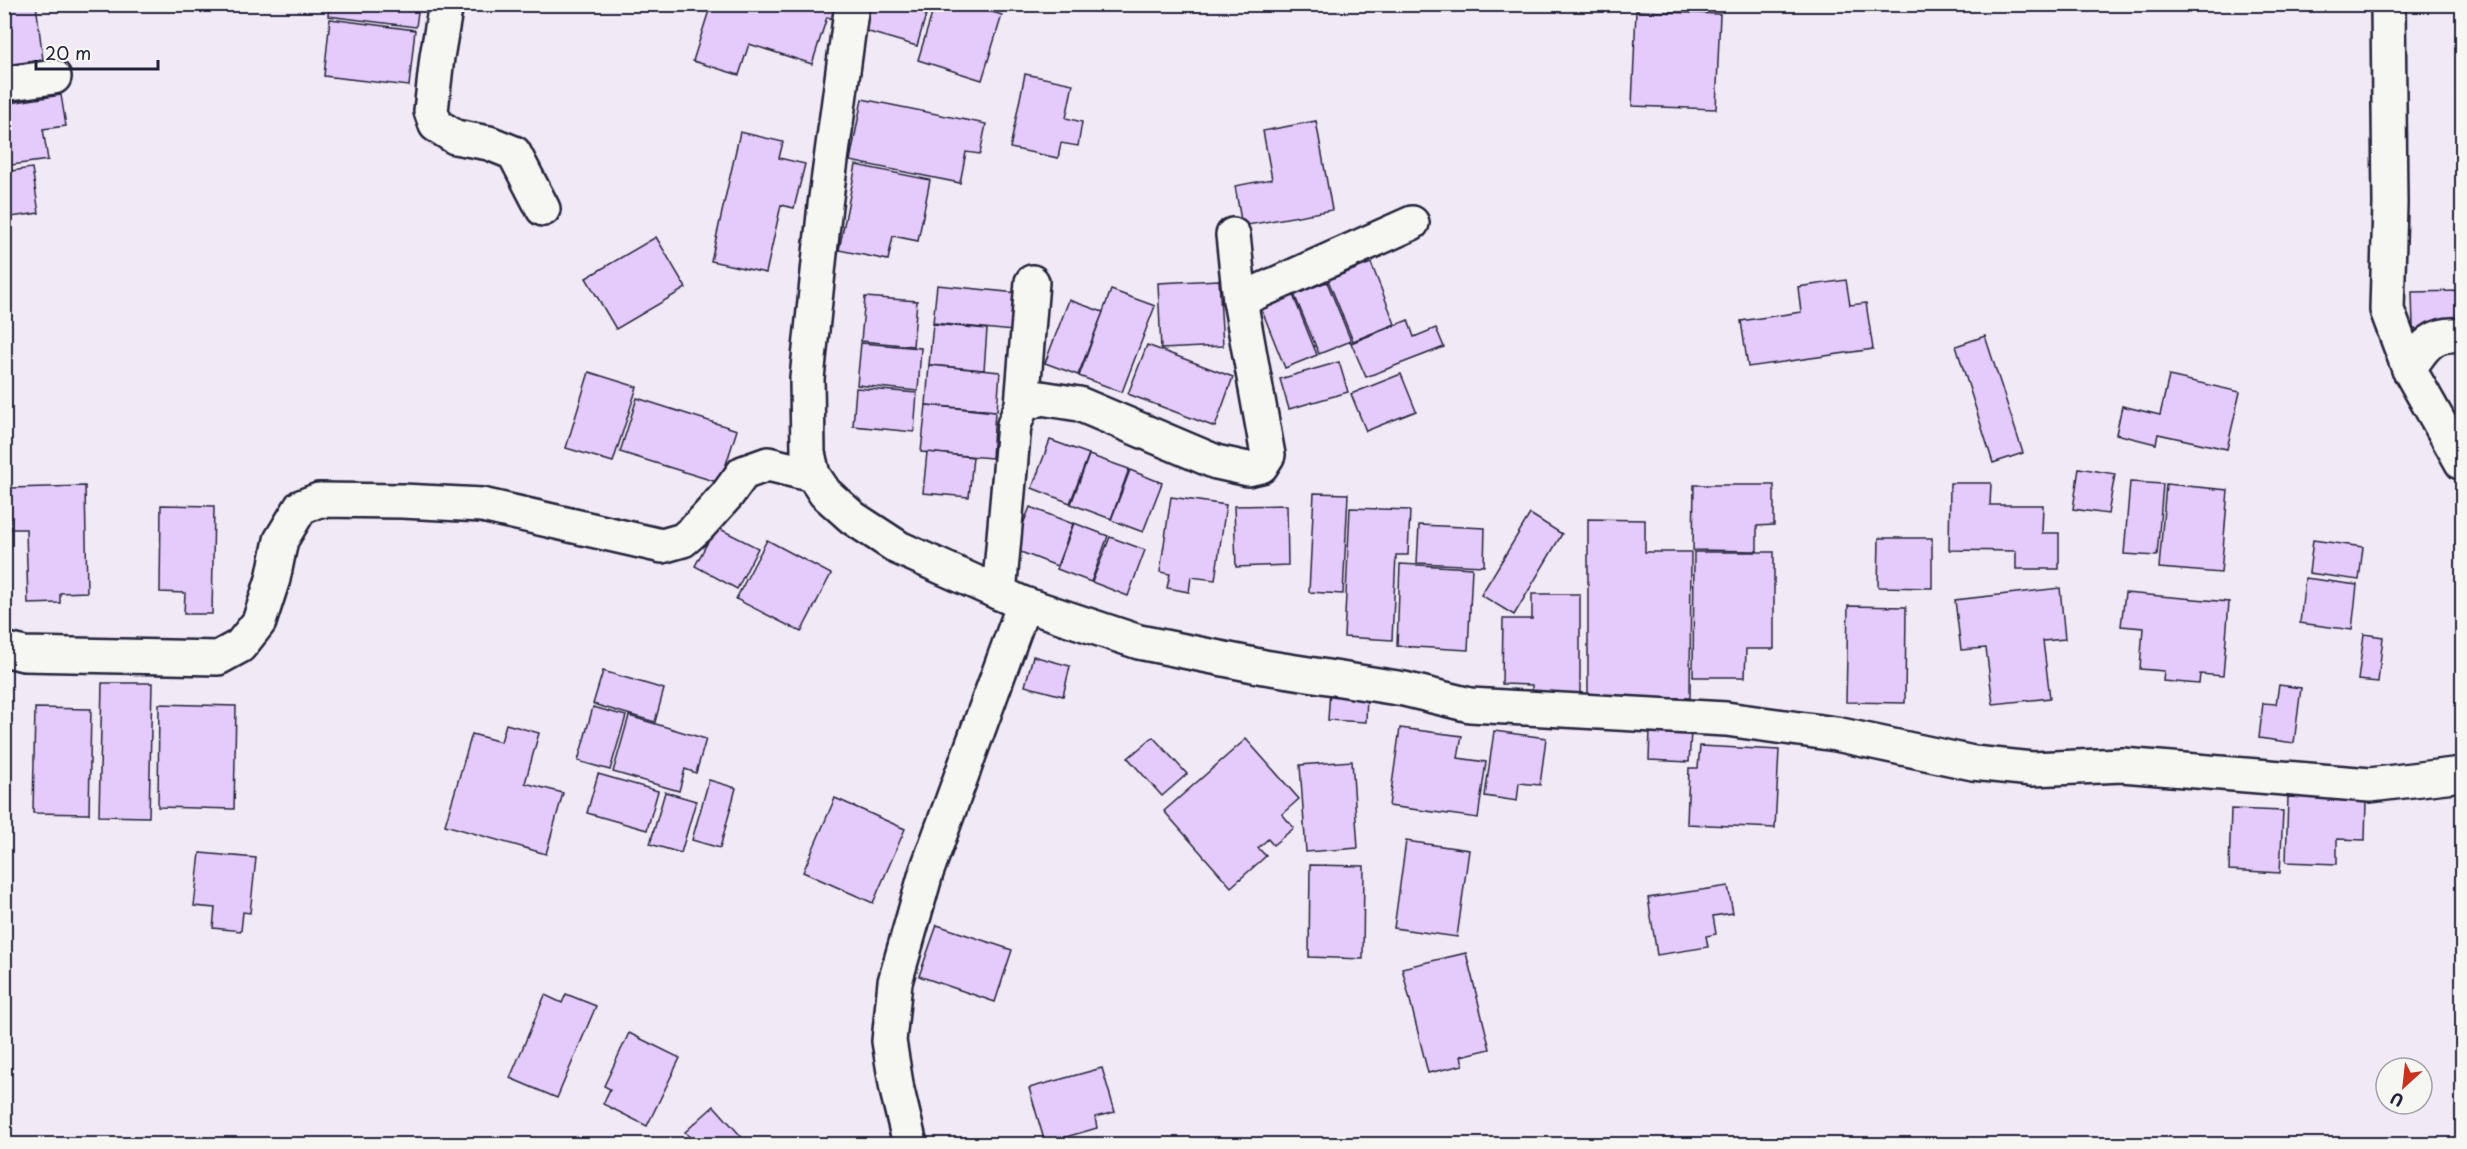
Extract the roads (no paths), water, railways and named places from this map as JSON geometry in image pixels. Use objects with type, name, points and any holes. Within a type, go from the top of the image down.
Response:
[{"type":"street","points":[[446,4],[431,111],[436,125],[454,137],[489,143],[514,153],[543,209]]},
{"type":"street","points":[[852,4],[825,205],[807,378],[808,453],[813,475],[825,493],[853,518],[899,548],[1012,599],[1138,642],[1264,668],[1404,689],[1470,705],[1726,719],[1836,734],[1973,764],[2032,769],[2122,765],[2370,785],[2463,774]]},
{"type":"street","points":[[2388,4],[2390,204],[2387,310],[2409,369],[2463,463]]},
{"type":"street","points":[[4,84],[54,77]]},
{"type":"street","points":[[1240,300],[1412,223]]},
{"type":"street","points":[[1022,405],[1041,398],[1079,404],[1216,462],[1248,469],[1261,466],[1268,454],[1240,300],[1233,235]]},
{"type":"street","points":[[910,1144],[897,1090],[889,1041],[895,982],[926,873],[1012,599],[1014,425],[1022,405],[1032,282]]},
{"type":"street","points":[[2409,369],[2425,345],[2440,336],[2463,335]]},
{"type":"street","points":[[4,650],[24,654],[218,658],[240,646],[259,622],[273,579],[282,540],[301,507],[319,500],[482,505],[662,546],[682,540],[699,526],[727,495],[743,472],[768,464],[813,475]]}]
